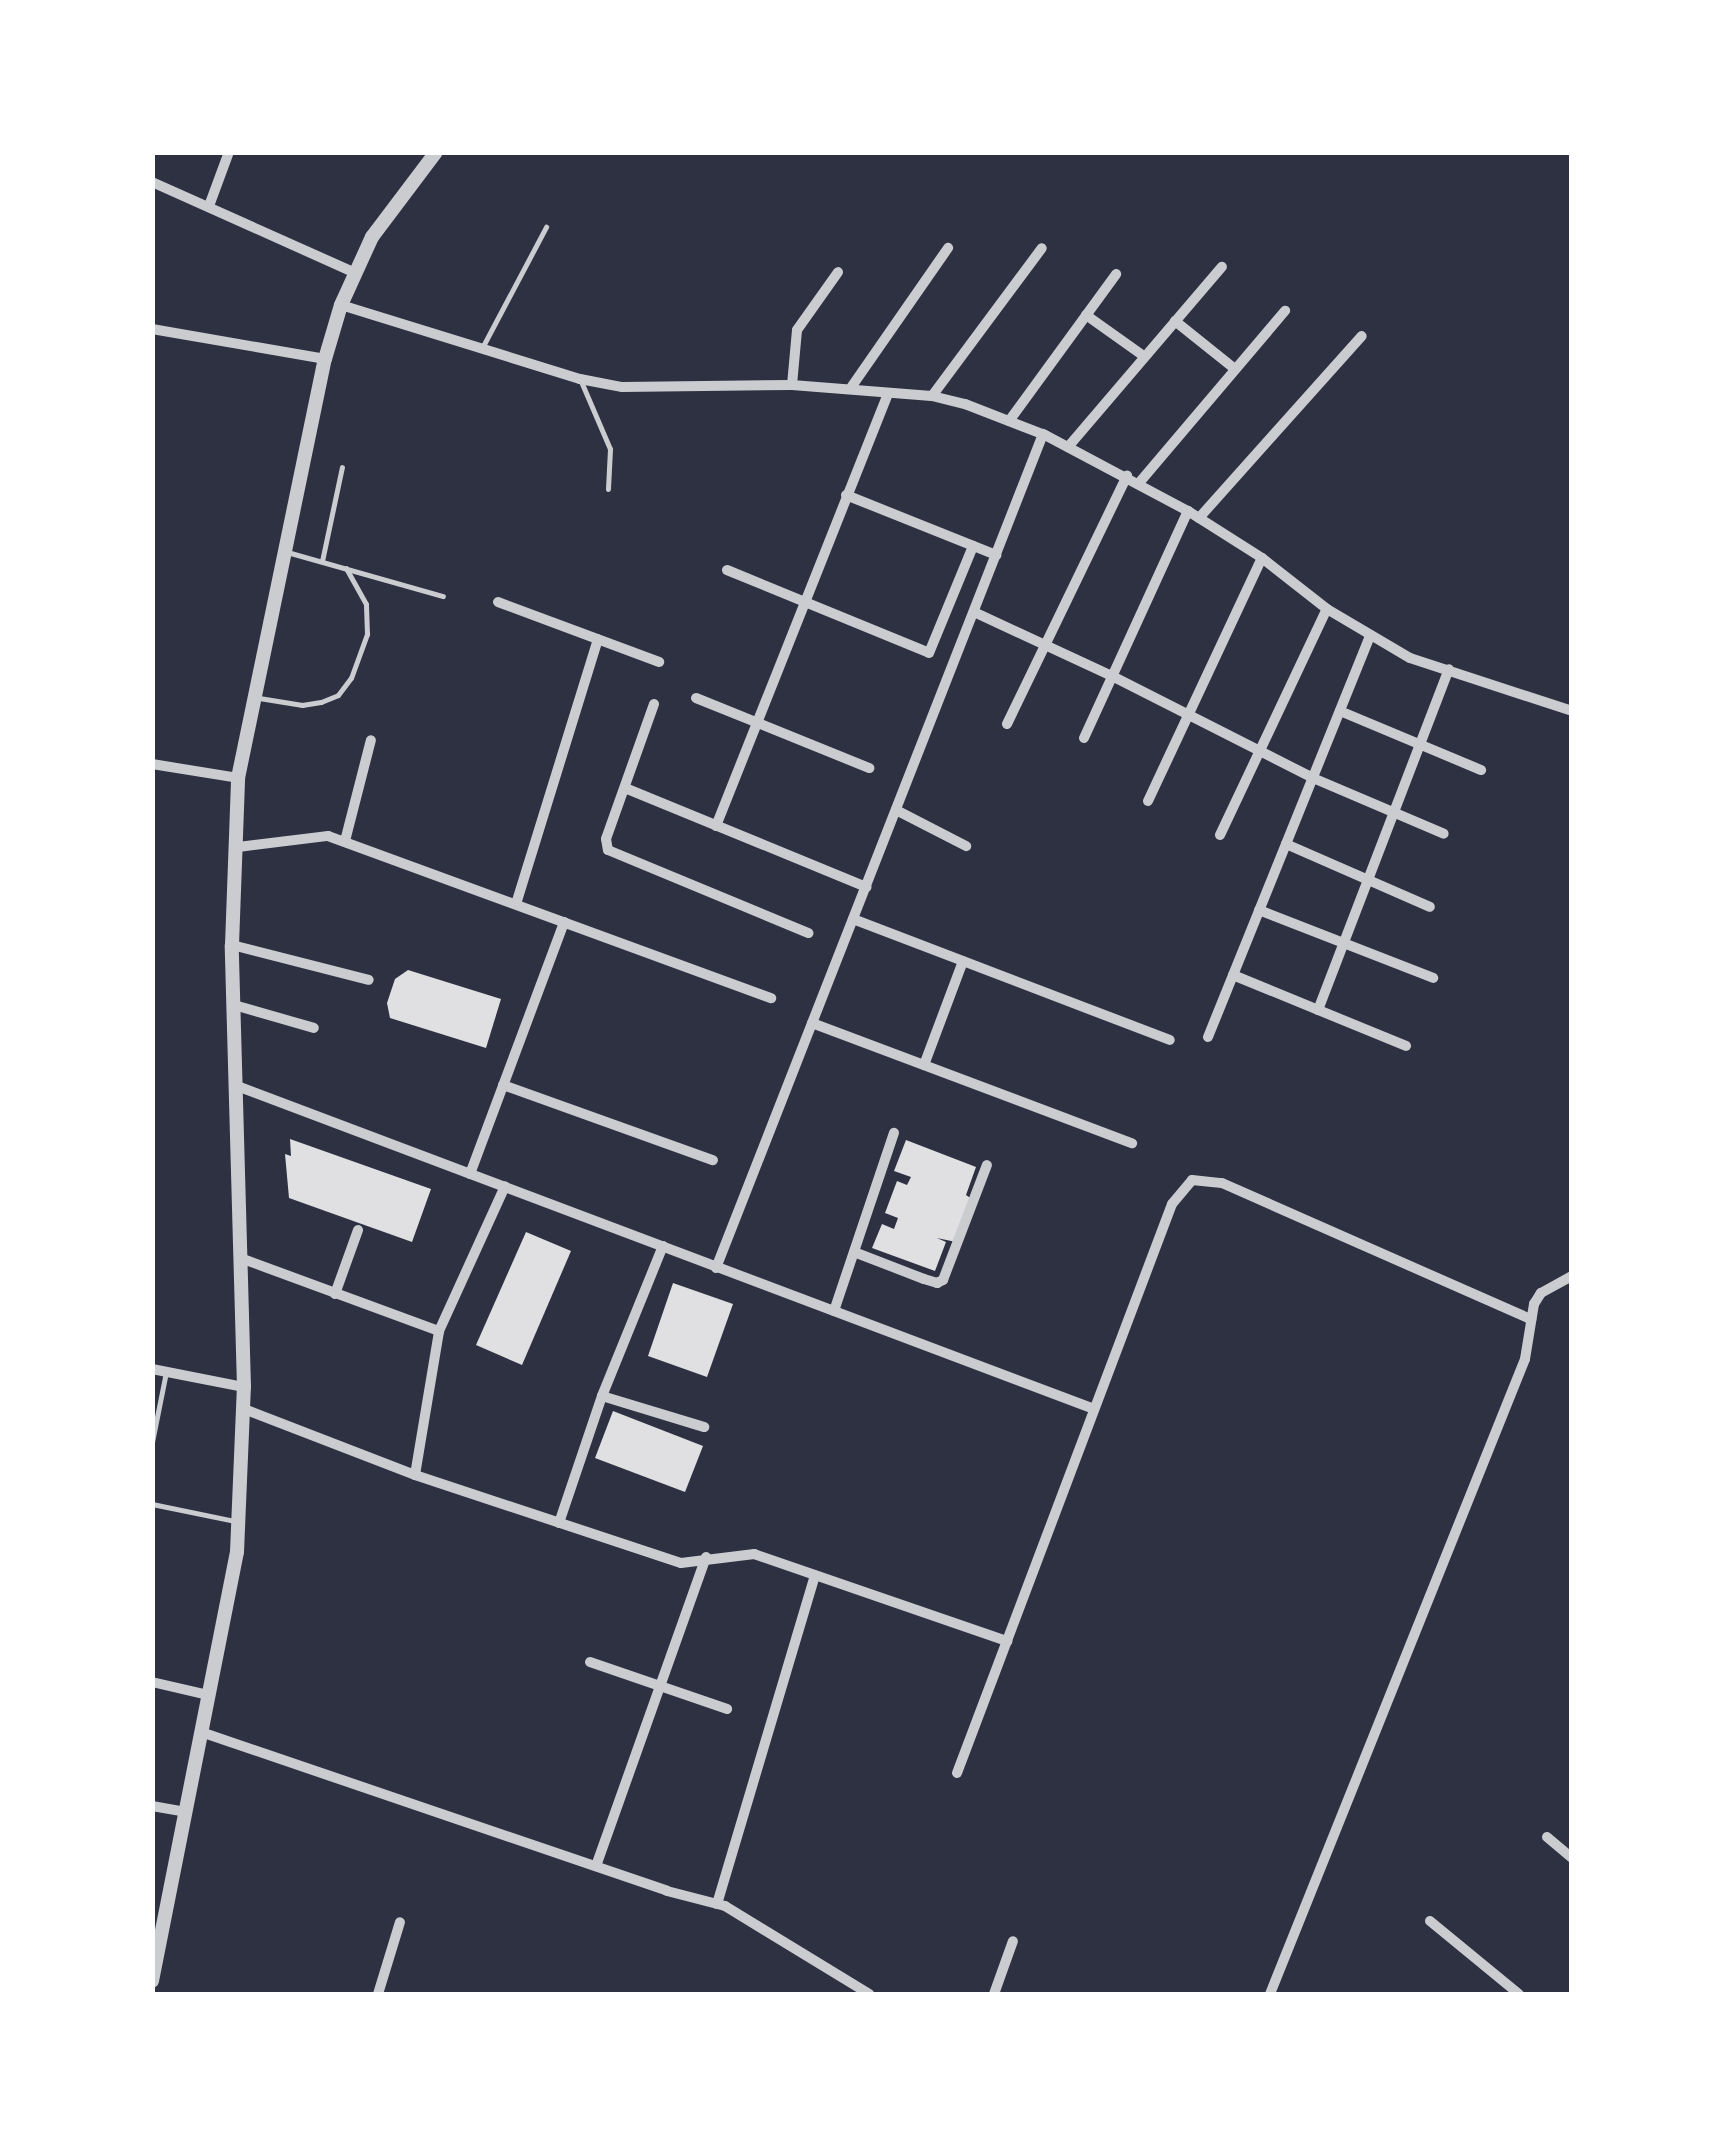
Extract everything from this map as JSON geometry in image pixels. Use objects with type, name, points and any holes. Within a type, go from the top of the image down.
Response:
[{"type":"street","points":[[209,206],[229,152]]},
{"type":"street","points":[[152,1981],[155,1949],[236,1552],[244,1409],[232,945],[238,778],[324,359],[353,272],[372,237],[436,152]]},
{"type":"street","points":[[152,182],[353,272]]},
{"type":"street","points":[[850,389],[948,248]]},
{"type":"street","points":[[932,396],[1042,248]]},
{"type":"street","points":[[1068,447],[1222,266]]},
{"type":"street","points":[[792,386],[797,330],[838,272]]},
{"type":"street","points":[[1008,421],[1116,274]]},
{"type":"street","points":[[341,306],[580,379],[622,386],[792,386],[932,396],[1008,421],[1044,434],[1194,514],[1262,558],[1327,609],[1410,658],[1572,711]]},
{"type":"street","points":[[1138,483],[1285,312]]},
{"type":"street","points":[[1086,314],[1145,357]]},
{"type":"street","points":[[1175,321],[1235,369]]},
{"type":"street","points":[[152,329],[324,359]]},
{"type":"street","points":[[1084,738],[1194,514],[1362,336]]},
{"type":"street","points":[[716,826],[888,394]]},
{"type":"street","points":[[716,1268],[1044,434]]},
{"type":"street","points":[[1007,724],[1127,476]]},
{"type":"street","points":[[846,495],[996,555]]},
{"type":"street","points":[[727,570],[929,652],[973,546]]},
{"type":"street","points":[[1148,802],[1262,558]]},
{"type":"street","points":[[498,602],[659,662]]},
{"type":"street","points":[[1220,835],[1327,609]]},
{"type":"street","points":[[974,612],[1112,676],[1313,778],[1444,834]]},
{"type":"street","points":[[1208,1036],[1370,637]]},
{"type":"street","points":[[516,904],[598,639]]},
{"type":"street","points":[[1318,1010],[1448,670]]},
{"type":"street","points":[[696,698],[869,768]]},
{"type":"street","points":[[654,704],[606,839],[608,850],[808,933]]},
{"type":"street","points":[[1340,711],[1481,770]]},
{"type":"street","points":[[345,841],[371,740]]},
{"type":"street","points":[[152,764],[238,778]]},
{"type":"street","points":[[624,788],[866,887]]},
{"type":"street","points":[[896,810],[966,846]]},
{"type":"street","points":[[238,847],[313,836],[345,841],[770,998]]},
{"type":"street","points":[[1286,844],[1430,907]]},
{"type":"street","points":[[1259,910],[1433,978]]},
{"type":"street","points":[[853,919],[1170,1040]]},
{"type":"street","points":[[470,1174],[564,922]]},
{"type":"street","points":[[232,945],[369,980]]},
{"type":"street","points":[[924,1065],[963,961]]},
{"type":"street","points":[[1232,976],[1406,1046]]},
{"type":"street","points":[[234,1005],[314,1028]]},
{"type":"street","points":[[812,1023],[1132,1144]]},
{"type":"street","points":[[503,1085],[712,1160]]},
{"type":"street","points":[[237,1086],[1094,1409]]},
{"type":"street","points":[[834,1310],[894,1133]]},
{"type":"street","points":[[854,1252],[937,1284],[943,1280],[987,1165]]},
{"type":"street","points":[[958,1773],[1172,1204],[1192,1180],[1222,1183],[1531,1319]]},
{"type":"street","points":[[414,1475],[440,1331],[505,1186]]},
{"type":"street","points":[[335,1294],[358,1230]]},
{"type":"street","points":[[558,1523],[602,1396],[663,1246]]},
{"type":"street","points":[[243,1259],[440,1331]]},
{"type":"street","points":[[1270,1994],[1525,1359],[1531,1319],[1541,1293],[1572,1276]]},
{"type":"street","points":[[152,1370],[244,1387]]},
{"type":"street","points":[[602,1396],[704,1427]]},
{"type":"street","points":[[244,1409],[414,1475],[681,1563],[754,1554],[1008,1641]]},
{"type":"street","points":[[596,1866],[706,1558]]},
{"type":"street","points":[[718,1904],[815,1575]]},
{"type":"street","points":[[590,1662],[727,1709]]},
{"type":"street","points":[[152,1682],[208,1695]]},
{"type":"street","points":[[201,1732],[718,1904],[768,1928],[869,1994]]},
{"type":"street","points":[[152,1806],[185,1812]]},
{"type":"street","points":[[1547,1837],[1572,1858]]},
{"type":"street","points":[[1430,1921],[1519,1994]]},
{"type":"street","points":[[378,1994],[400,1922]]},
{"type":"street","points":[[994,1994],[1013,1942]]},
{"type":"lane","points":[[481,348],[546,227]]},
{"type":"lane","points":[[580,379],[610,448],[608,489]]},
{"type":"lane","points":[[322,561],[342,467]]},
{"type":"lane","points":[[287,552],[443,596]]},
{"type":"lane","points":[[256,698],[302,705],[321,702],[338,694],[351,678],[367,634],[366,604],[346,568]]},
{"type":"lane","points":[[152,1442],[166,1372]]},
{"type":"lane","points":[[152,1504],[238,1522]]},
{"type":"building","points":[[408,970],[501,999],[486,1048],[390,1018],[387,1003],[395,979]]},
{"type":"building","points":[[290,1139],[431,1189],[412,1242],[289,1198],[285,1154],[291,1156]]},
{"type":"building","points":[[906,1140],[976,1167],[966,1195],[973,1200],[956,1242],[937,1238],[946,1242],[935,1271],[872,1248],[882,1224],[894,1229],[898,1218],[885,1213],[897,1181],[907,1185],[911,1177],[894,1171]]},
{"type":"building","points":[[526,1232],[571,1251],[522,1365],[476,1345]]},
{"type":"building","points":[[673,1283],[733,1304],[707,1377],[648,1356]]},
{"type":"building","points":[[613,1411],[703,1446],[685,1492],[595,1458]]}]
